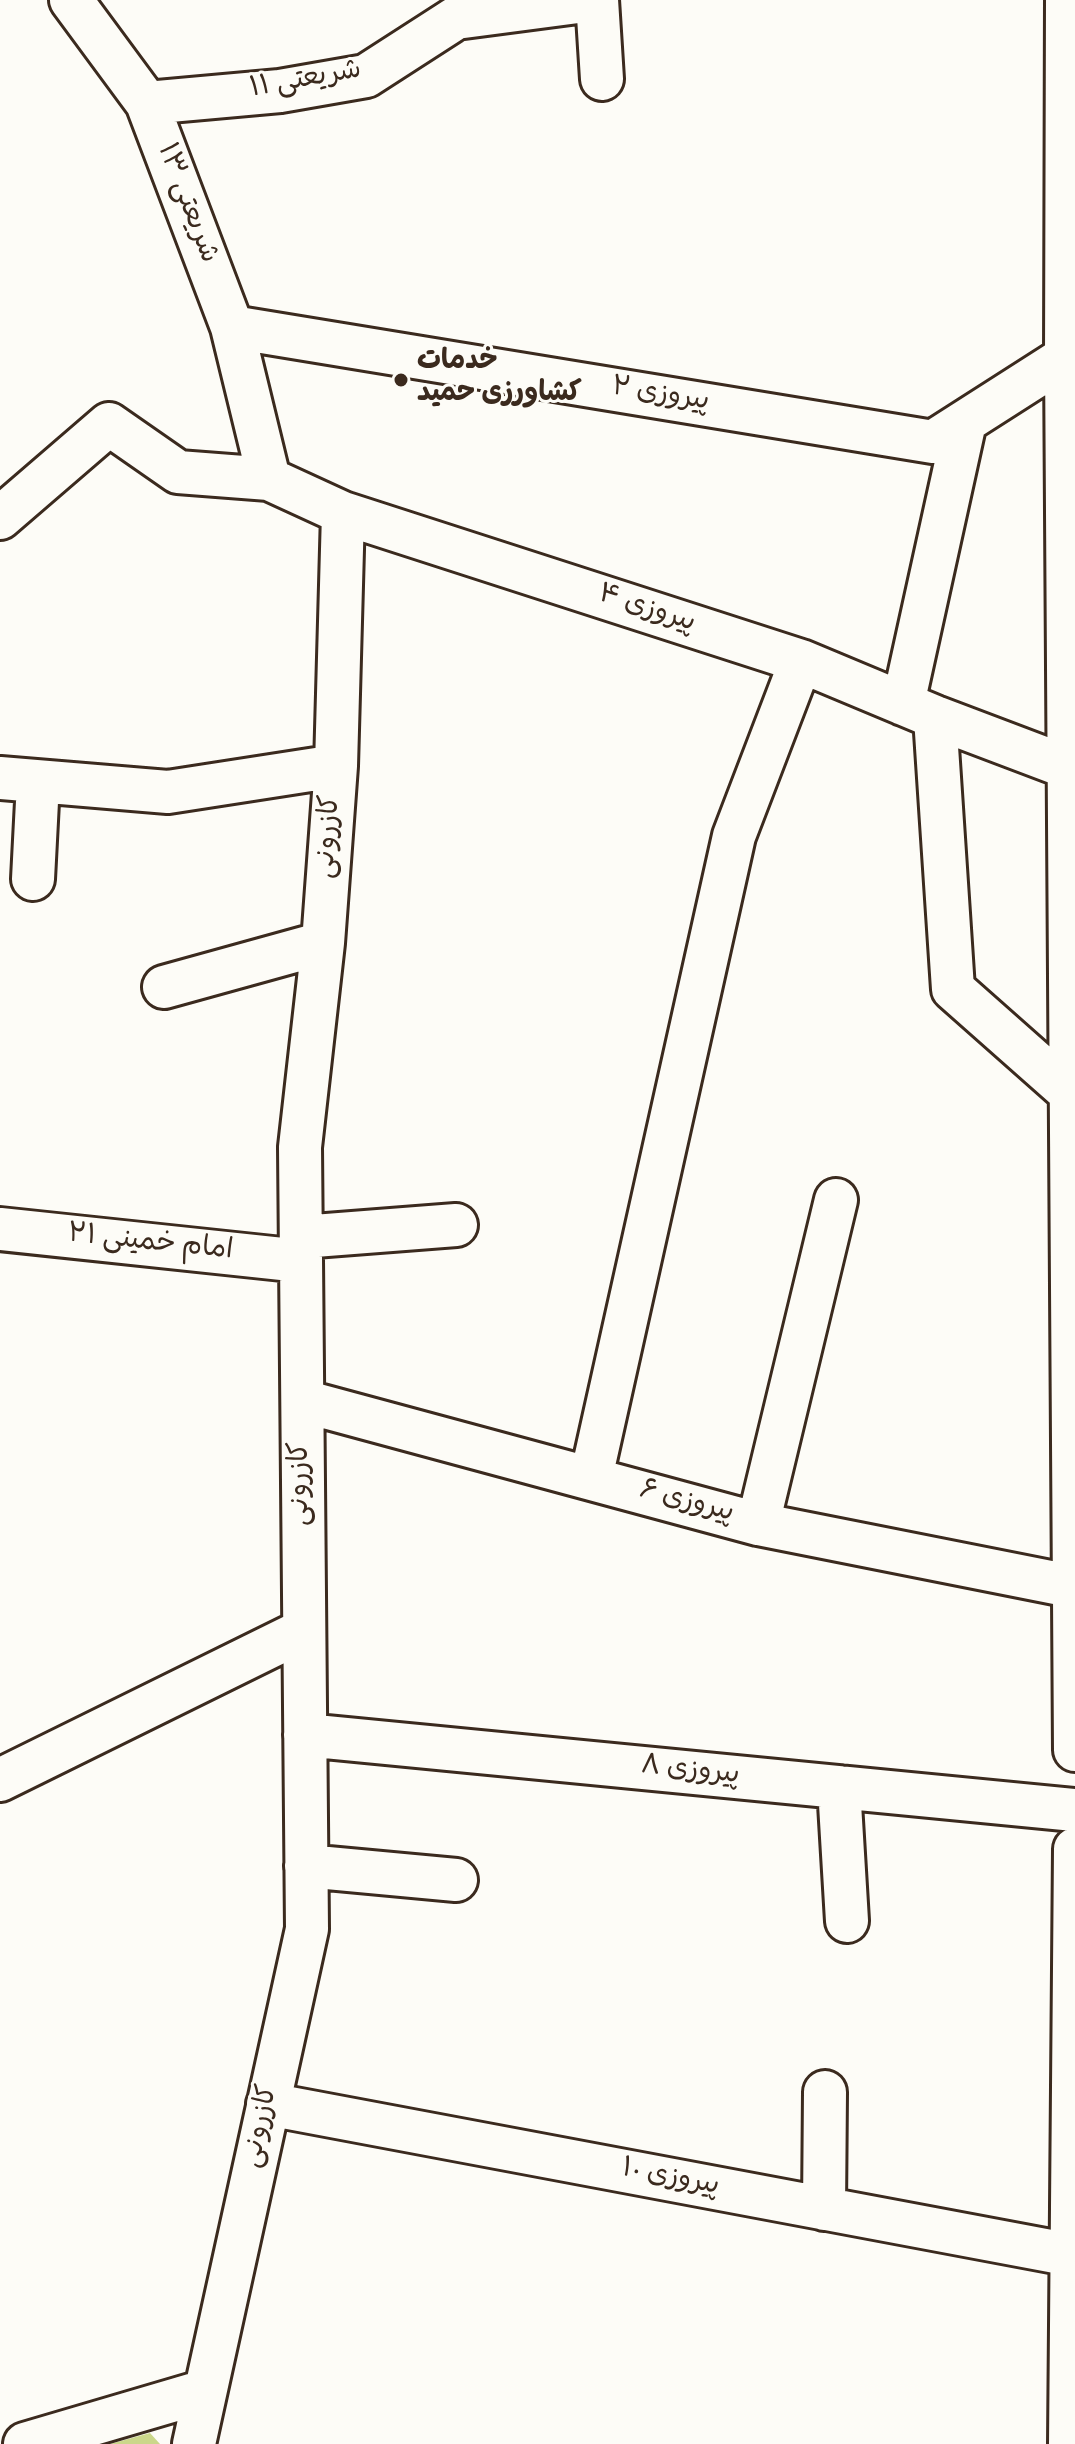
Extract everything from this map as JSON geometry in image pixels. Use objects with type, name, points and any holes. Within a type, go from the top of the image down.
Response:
[{"type":"street","name":"شریعتی ۱۳","points":[[71,0],[147,103],[232,327],[269,479]]},
{"type":"street","name":"شریعتی ۱۱","points":[[147,103],[280,91],[366,76],[456,18],[595,0]]},
{"type":"street","points":[[595,0],[602,79]]},
{"type":"street","points":[[1067,0],[1071,266],[1075,1750]]},
{"type":"street","name":"پیروزی ۲","points":[[232,327],[933,442],[1071,358]]},
{"type":"street","points":[[965,422],[919,710],[953,989],[1074,1097]]},
{"type":"street","points":[[0,518],[109,424],[178,472],[269,479]]},
{"type":"street","name":"پیروزی ۴","points":[[269,479],[343,513],[801,661],[1072,769]]},
{"type":"street","name":"کازرونی","points":[[202,2443],[205,2391],[307,1929],[300,1147],[323,943],[336,766],[343,513]]},
{"type":"street","points":[[591,1478],[734,836],[801,661]]},
{"type":"street","points":[[33,879],[19,780],[168,792],[336,766]]},
{"type":"street","points":[[164,987],[323,943]]},
{"type":"street","points":[[758,1524],[836,1200]]},
{"type":"street","name":"امام خمینی ۲۱","points":[[1,1224],[301,1249],[456,1225]]},
{"type":"street","name":"پیروزی ۶","points":[[303,1401],[758,1524],[1075,1587]]},
{"type":"street","points":[[0,1780],[304,1630]]},
{"type":"street","name":"پیروزی ۸","points":[[305,1735],[1075,1810]]},
{"type":"street","points":[[839,1787],[847,1921]]},
{"type":"street","points":[[1070,2444],[1073,2376],[1075,1849]]},
{"type":"street","points":[[306,1866],[456,1880]]},
{"type":"street","points":[[824,2209],[825,2092]]},
{"type":"street","name":"پیروزی ۱۰","points":[[268,2104],[1072,2255]]},
{"type":"street","points":[[25,2444],[205,2391]]},
{"type":"green space","points":[[150,2433],[160,2444],[110,2444]]},
{"type":"place","name":"خدمات کشاورزی حمید","points":[[401,380]]}]
